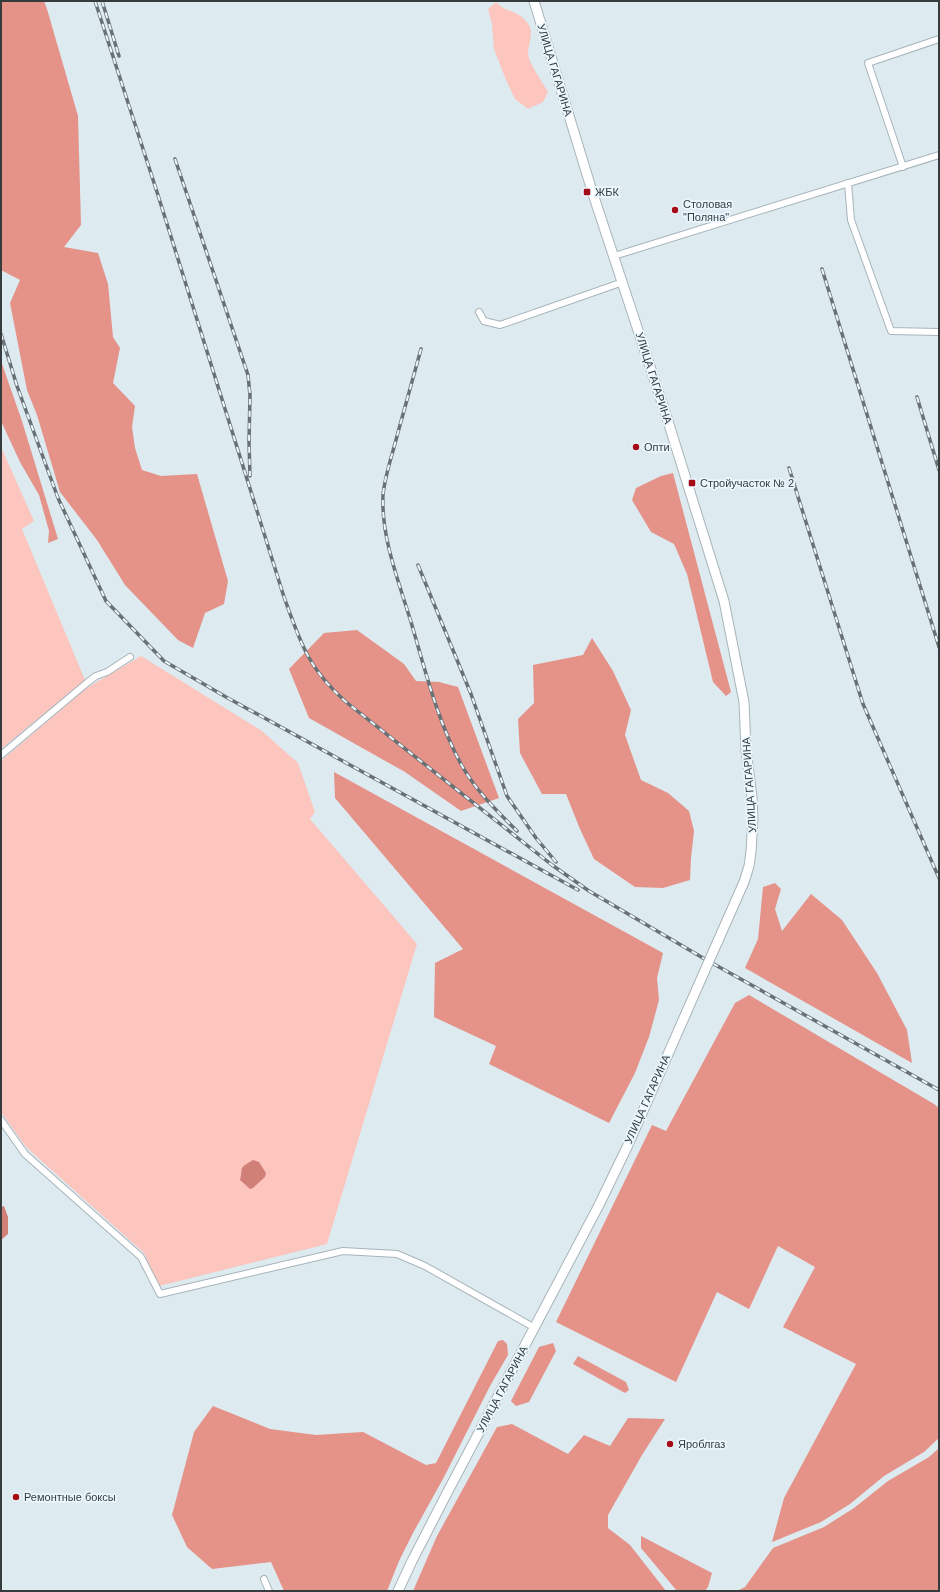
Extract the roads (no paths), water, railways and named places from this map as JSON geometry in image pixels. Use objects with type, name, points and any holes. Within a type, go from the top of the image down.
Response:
[{"type":"main road","name":"УЛИЦА ГАГАРИНА","points":[[398,1591],[433,1520],[599,1205],[628,1145],[744,882],[749,866],[751,852],[753,811],[746,750],[744,702],[724,601],[667,418],[564,103],[534,1]]},
{"type":"street","points":[[903,167],[868,63],[939,39]]},
{"type":"street","points":[[614,256],[939,156]]},
{"type":"street","points":[[848,183],[851,220],[891,331],[939,332]]},
{"type":"street","points":[[479,312],[484,321],[500,325],[623,282]]},
{"type":"street","points":[[1,755],[88,682],[130,657]]},
{"type":"street","points":[[1,1120],[25,1154],[141,1257],[160,1294],[343,1251],[397,1254],[425,1266],[535,1328]]},
{"type":"street","points":[[264,1579],[269,1591]]},
{"type":"railway","points":[[95,1],[157,192],[284,597],[301,642],[314,666],[323,678],[346,702],[552,865],[589,891],[703,958],[939,1090]]},
{"type":"railway","points":[[102,1],[119,56]]},
{"type":"railway","points":[[175,159],[248,375],[250,395],[250,476]]},
{"type":"railway","points":[[822,269],[939,647]]},
{"type":"railway","points":[[1,334],[17,386],[58,498],[106,601],[164,661],[226,697],[578,890]]},
{"type":"railway","points":[[421,349],[384,488],[383,511],[388,544],[396,576],[432,694],[445,730],[461,764],[473,783],[517,831]]},
{"type":"railway","points":[[917,397],[939,470]]},
{"type":"railway","points":[[789,468],[863,704],[939,878]]},
{"type":"railway","points":[[418,565],[471,694],[507,796],[536,838],[556,862]]},
{"type":"place","name":"ЖБК","points":[[587,192]]},
{"type":"place","name":"Столовая \"Поляна\"","points":[[675,210]]},
{"type":"place","name":"Опти","points":[[636,447]]},
{"type":"place","name":"Стройучасток № 2","points":[[692,483]]},
{"type":"place","name":"Яроблгаз","points":[[670,1444]]},
{"type":"place","name":"Ремонтные боксы","points":[[16,1497]]}]
